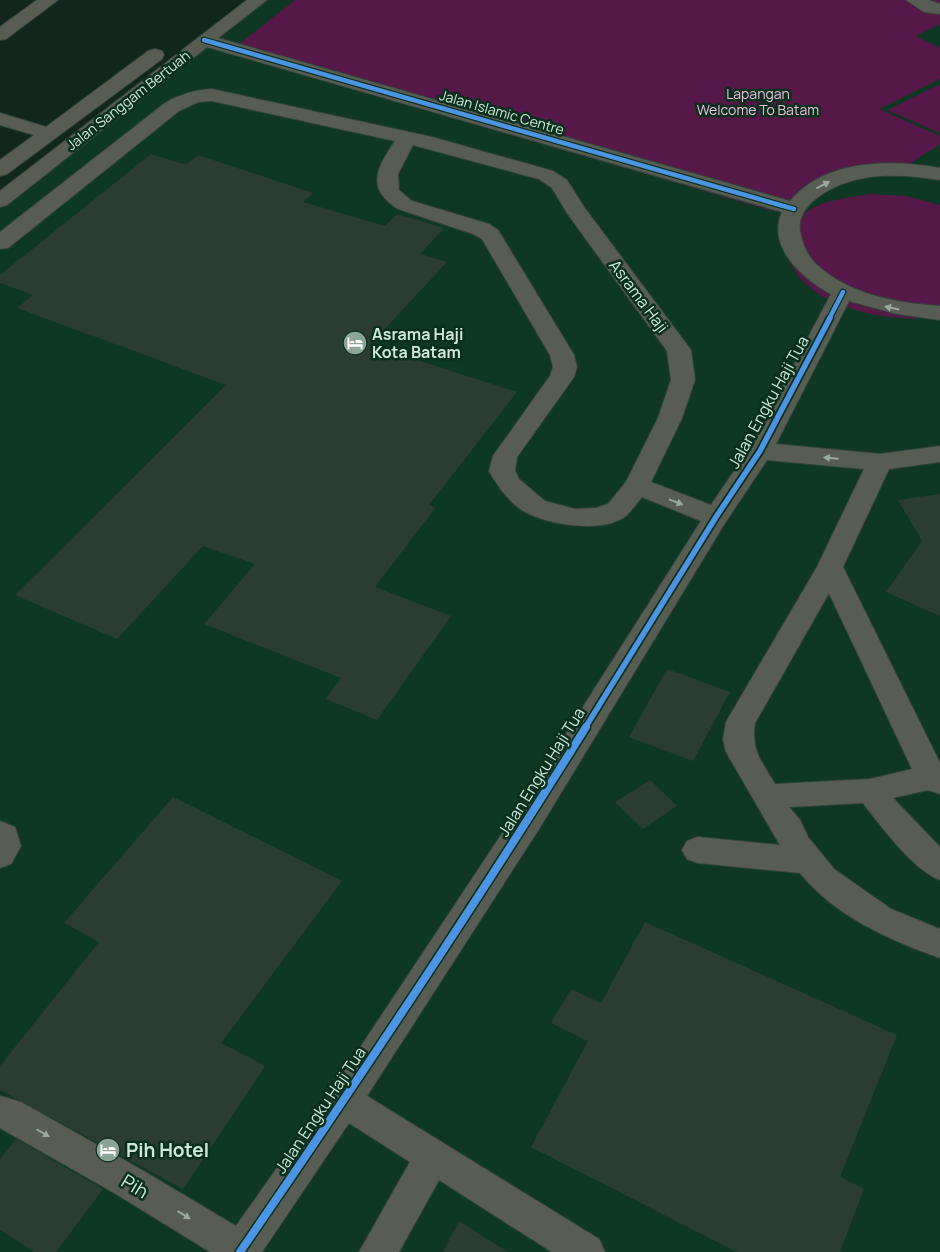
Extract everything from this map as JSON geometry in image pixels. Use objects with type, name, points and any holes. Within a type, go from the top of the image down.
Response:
[{"type":"street","points":[[0,35],[49,0]]},
{"type":"street","points":[[0,170],[229,0]]},
{"type":"street","name":"Jalan Sanggam Bertuah","points":[[0,201],[204,40],[258,0]]},
{"type":"street","name":"Jalan Islamic Centre","points":[[204,40],[794,209]]},
{"type":"street","name":"Asrama Haji","points":[[0,244],[172,108],[192,97],[206,95],[432,143],[538,172],[560,184],[574,209],[679,350],[683,380],[670,418],[637,486],[617,510],[598,516],[575,518],[536,507],[509,484],[502,471],[505,456],[562,376],[565,367],[562,355],[490,235],[481,229],[405,205],[394,199],[388,191],[388,171],[392,160],[408,138]]},
{"type":"street","points":[[432,143],[454,112]]},
{"type":"street","points":[[0,119],[50,134]]},
{"type":"street","points":[[492,159],[519,129]]},
{"type":"street","points":[[940,174],[908,170],[866,171],[844,176],[810,192],[794,209],[789,229],[794,250],[811,271],[843,292],[872,304],[909,312],[940,313]]},
{"type":"street","name":"Jalan Engku Haji Tua","points":[[241,1251],[344,1101],[528,820],[716,517],[760,452],[843,292]]},
{"type":"street","points":[[760,452],[880,462],[940,454]]},
{"type":"street","points":[[880,462],[830,567],[741,722],[738,739],[741,752],[780,819],[789,829],[795,844],[823,878],[880,919],[940,944]]},
{"type":"street","points":[[637,486],[716,517]]},
{"type":"street","points":[[767,796],[870,791],[937,778],[830,567]]},
{"type":"street","points":[[870,791],[898,825],[940,867]]},
{"type":"street","points":[[0,834],[4,836],[6,846],[0,855]]},
{"type":"street","points":[[698,850],[811,862]]},
{"type":"street","points":[[344,1101],[586,1252]]},
{"type":"street","name":"Pih","points":[[0,1112],[9,1114],[129,1182],[241,1251]]},
{"type":"street","points":[[378,1252],[432,1156]]},
{"type":"shaded area","points":[[258,0],[940,0],[940,1252],[0,1252],[0,201]]},
{"type":"green space","name":"Lapangan Welcome To Batam","points":[[295,0],[940,0],[940,24],[916,36],[940,48],[940,79],[879,109],[940,136],[940,144],[891,176],[847,178],[817,184],[772,211],[229,52]]},
{"type":"green space","points":[[940,84],[940,133],[887,110]]},
{"type":"green space","points":[[871,194],[906,196],[940,205],[940,316],[924,318],[888,317],[851,309],[819,294],[797,275],[791,265],[787,244],[788,234],[801,216],[825,203]]},
{"type":"building","points":[[151,154],[186,165],[198,155],[313,193],[303,202],[385,226],[397,214],[444,228],[420,254],[447,262],[370,345],[517,392],[429,505],[436,507],[375,587],[451,616],[377,720],[326,699],[341,678],[204,624],[255,564],[203,546],[117,639],[15,595],[226,385],[17,308],[33,295],[0,283],[0,275]]},
{"type":"building","points":[[940,494],[940,616],[886,592],[922,541],[898,500]]},
{"type":"building","points":[[667,669],[730,692],[693,761],[629,737]]},
{"type":"building","points":[[650,780],[677,806],[643,829],[615,802]]},
{"type":"building","points":[[173,797],[342,881],[221,1043],[265,1066],[183,1189],[0,1090],[0,1066],[99,942],[64,923]]},
{"type":"building","points":[[645,922],[897,1035],[840,1177],[864,1189],[840,1252],[737,1252],[531,1147],[588,1041],[551,1023],[571,989],[601,1003]]},
{"type":"building","points":[[16,1139],[103,1189],[56,1252],[35,1252],[0,1230],[0,1159]]},
{"type":"building","points":[[459,1221],[508,1252],[443,1252]]},
{"type":"cycle path","points":[[204,40],[794,209]]},
{"type":"cycle path","points":[[240,1252],[344,1101],[528,820],[716,517],[760,451],[843,292]]},
{"type":"place","name":"Asrama Haji Kota Batam","points":[[355,343]]},
{"type":"place","name":"Pih Hotel","points":[[108,1150]]}]
